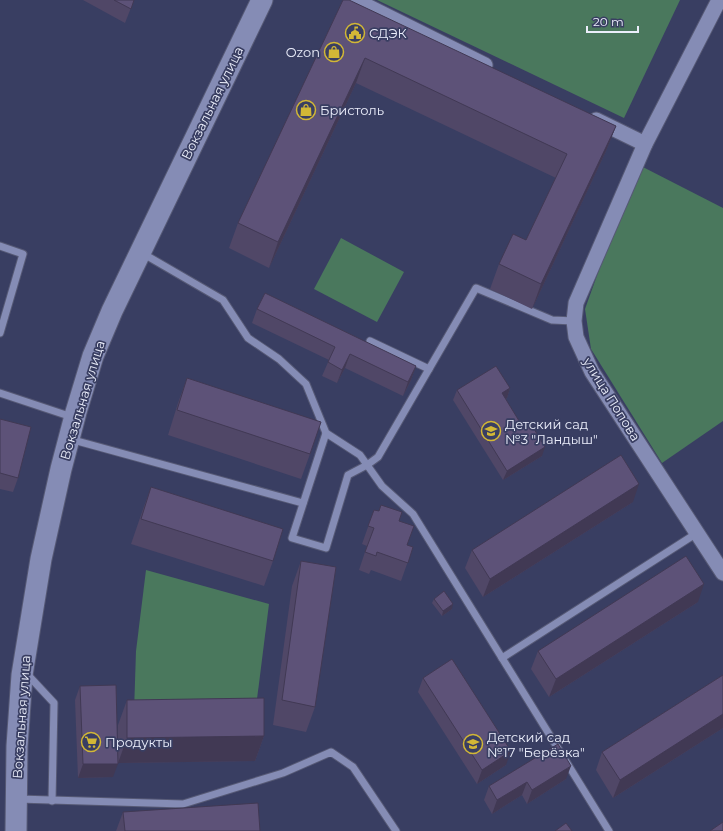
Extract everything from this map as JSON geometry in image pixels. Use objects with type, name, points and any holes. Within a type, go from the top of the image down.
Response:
[{"type":"street","name":"Вокзальная улица","points":[[16,831],[17,746],[22,669],[41,559],[75,418],[94,356],[112,311],[262,0]]},
{"type":"street","points":[[355,0],[497,71]]},
{"type":"street","name":"улица Попова","points":[[719,0],[645,144],[576,303],[574,321],[576,337],[592,372],[723,573]]},
{"type":"street","points":[[582,113],[645,144]]},
{"type":"lane","points":[[0,246],[23,254],[0,333]]},
{"type":"lane","points":[[140,252],[223,300],[248,338],[280,359],[306,384],[326,433],[360,455],[382,486],[413,514],[609,831]]},
{"type":"lane","points":[[326,433],[292,538],[326,548],[348,475],[367,465],[378,457],[476,288],[552,320],[574,321]]},
{"type":"lane","points":[[370,341],[429,369]]},
{"type":"lane","points":[[0,393],[75,418]]},
{"type":"lane","points":[[69,439],[303,503]]},
{"type":"lane","points":[[502,658],[698,533]]},
{"type":"lane","points":[[22,669],[54,703],[52,801]]},
{"type":"lane","points":[[16,799],[183,804],[283,774],[331,752],[353,767],[396,831]]},
{"type":"green space","points":[[377,0],[680,0],[624,118]]},
{"type":"green space","points":[[637,164],[723,208],[723,421],[662,463],[591,349],[585,309]]},
{"type":"green space","points":[[341,238],[404,272],[377,322],[314,289]]},
{"type":"green space","points":[[146,570],[269,604],[255,715],[134,712],[136,651]]},
{"type":"building","points":[[114,0],[134,0],[131,9]]},
{"type":"building","points":[[343,0],[349,0],[616,126],[541,284],[499,264],[513,234],[526,240],[567,154],[365,58],[278,242],[238,223]]},
{"type":"building","points":[[265,293],[416,366],[408,382],[350,354],[342,370],[328,362],[335,347],[257,309]]},
{"type":"building","points":[[496,366],[510,388],[502,393],[524,429],[531,424],[545,447],[507,471],[457,390]]},
{"type":"building","points":[[187,378],[321,422],[310,454],[177,410]]},
{"type":"building","points":[[0,419],[31,427],[18,478],[0,473]]},
{"type":"building","points":[[621,455],[639,484],[490,579],[472,550]]},
{"type":"building","points":[[151,487],[283,529],[273,561],[141,519]]},
{"type":"building","points":[[381,505],[402,512],[399,521],[414,526],[407,545],[413,547],[408,563],[377,552],[376,556],[365,552],[374,528],[368,526],[374,510],[379,511]]},
{"type":"building","points":[[686,556],[704,584],[556,679],[538,651]]},
{"type":"building","points":[[301,561],[336,567],[315,707],[282,700]]},
{"type":"building","points":[[444,591],[453,604],[443,611],[434,599]]},
{"type":"building","points":[[452,659],[511,751],[482,770],[423,678]]},
{"type":"building","points":[[723,675],[723,714],[620,780],[602,752]]},
{"type":"building","points":[[116,685],[118,764],[83,764],[80,686]]},
{"type":"building","points":[[264,698],[264,736],[127,738],[127,700]]},
{"type":"building","points":[[558,744],[571,766],[532,790],[527,782],[497,800],[489,786]]},
{"type":"building","points":[[258,803],[260,831],[125,831],[123,812]]},
{"type":"building","points":[[723,822],[723,831],[710,831]]},
{"type":"building","points":[[566,823],[572,831],[555,831]]},
{"type":"place","name":"СДЭК","points":[[355,33]]},
{"type":"place","name":"Ozon","points":[[334,52]]},
{"type":"place","name":"Бристоль","points":[[306,110]]},
{"type":"place","name":"Детский сад №3 \"Ландыш\"","points":[[491,431]]},
{"type":"place","name":"Продукты","points":[[91,742]]},
{"type":"place","name":"Детский сад №17 \"Берёзка\"","points":[[473,744]]}]
